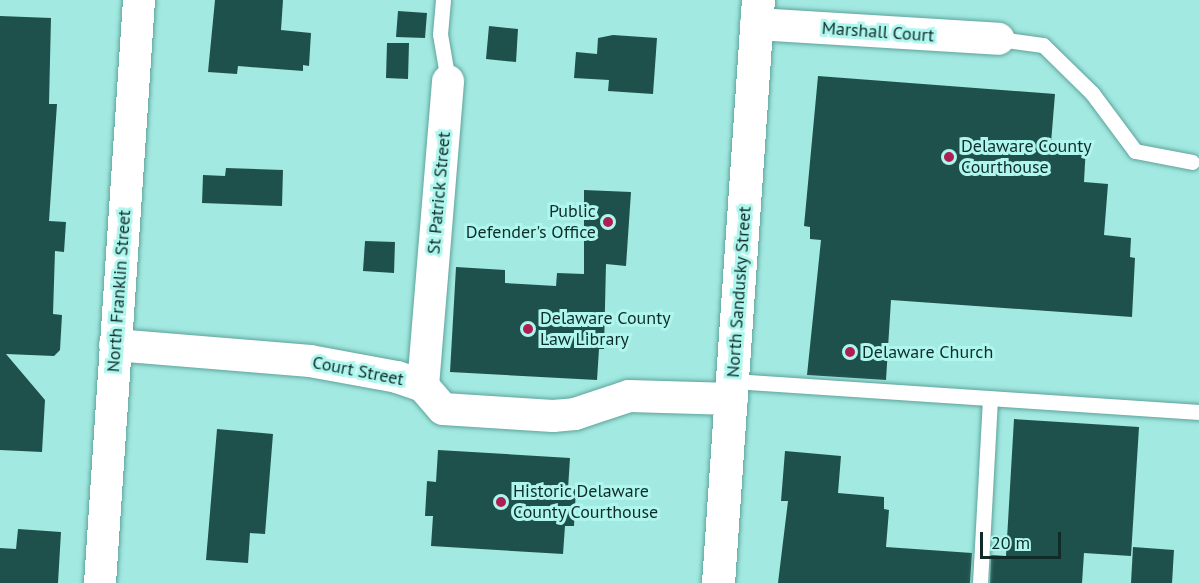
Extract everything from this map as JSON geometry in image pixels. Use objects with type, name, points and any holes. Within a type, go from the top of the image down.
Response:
[{"type":"street","name":"North Franklin Street","points":[[100,583],[139,0]]},
{"type":"street","name":"Marshall Court","points":[[757,12],[999,39]]},
{"type":"street","name":"North Sandusky Street","points":[[718,583],[757,12]]},
{"type":"street","name":"St Patrick Street","points":[[423,386],[448,81]]},
{"type":"street","name":"Court Street","points":[[115,345],[310,361],[423,386],[443,409],[553,416],[575,414],[629,396],[732,390]]},
{"type":"lane","name":"St Patrick Street","points":[[443,0],[440,33],[448,81]]},
{"type":"lane","points":[[999,39],[1043,45],[1092,93],[1135,151],[1192,162]]},
{"type":"lane","points":[[732,390],[990,398],[1199,412]]},
{"type":"lane","points":[[980,583],[990,398]]},
{"type":"building","points":[[215,0],[283,0],[281,30],[311,33],[309,66],[303,65],[303,71],[238,66],[237,74],[208,72]]},
{"type":"building","points":[[398,11],[427,13],[425,38],[396,37]]},
{"type":"building","points":[[0,16],[51,18],[49,104],[57,104],[49,221],[66,222],[64,252],[55,251],[53,314],[62,315],[60,350],[54,356],[6,354],[45,400],[42,452],[0,450]]},
{"type":"building","points":[[489,26],[518,29],[516,62],[486,59]]},
{"type":"building","points":[[613,35],[657,38],[653,94],[608,91],[609,80],[574,78],[576,52],[597,54],[598,38]]},
{"type":"building","points":[[387,43],[409,43],[408,79],[386,78]]},
{"type":"building","name":"Delaware County Courthouse","points":[[818,76],[1055,94],[1051,143],[1086,145],[1084,182],[1108,184],[1104,235],[1131,238],[1130,257],[1135,258],[1132,317],[891,300],[886,380],[807,375],[821,240],[810,239],[810,227],[804,226]]},
{"type":"building","points":[[226,168],[283,170],[282,206],[202,203],[203,175],[225,176]]},
{"type":"building","name":"Delaware County Law Library","points":[[584,190],[631,192],[626,266],[606,264],[604,349],[599,349],[597,380],[450,372],[456,267],[505,270],[505,283],[556,286],[557,273],[584,274]]},
{"type":"building","points":[[365,241],[395,242],[394,273],[363,271]]},
{"type":"building","points":[[1014,419],[1139,427],[1131,556],[1084,553],[1082,583],[990,583],[991,555],[1006,556]]},
{"type":"building","points":[[217,429],[273,434],[265,534],[250,533],[248,563],[206,560]]},
{"type":"building","name":"Historic Delaware County Courthouse","points":[[438,450],[570,458],[568,489],[576,489],[574,526],[565,526],[563,554],[431,546],[433,516],[425,516],[427,481],[436,482]]},
{"type":"building","points":[[785,451],[841,456],[838,493],[884,497],[884,509],[889,510],[886,547],[972,553],[970,583],[778,583],[788,501],[781,501]]},
{"type":"building","points":[[18,529],[61,532],[58,583],[0,583],[0,548],[16,549]]},
{"type":"building","points":[[1133,547],[1174,550],[1172,583],[1131,583]]},
{"type":"place","name":"Delaware County Courthouse","points":[[949,157]]},
{"type":"place","name":"Public Defender's Office","points":[[608,222]]},
{"type":"place","name":"Delaware County Law Library","points":[[528,329]]},
{"type":"place","name":"Delaware Church","points":[[850,352]]},
{"type":"place","name":"Historic Delaware County Courthouse","points":[[501,502]]}]
